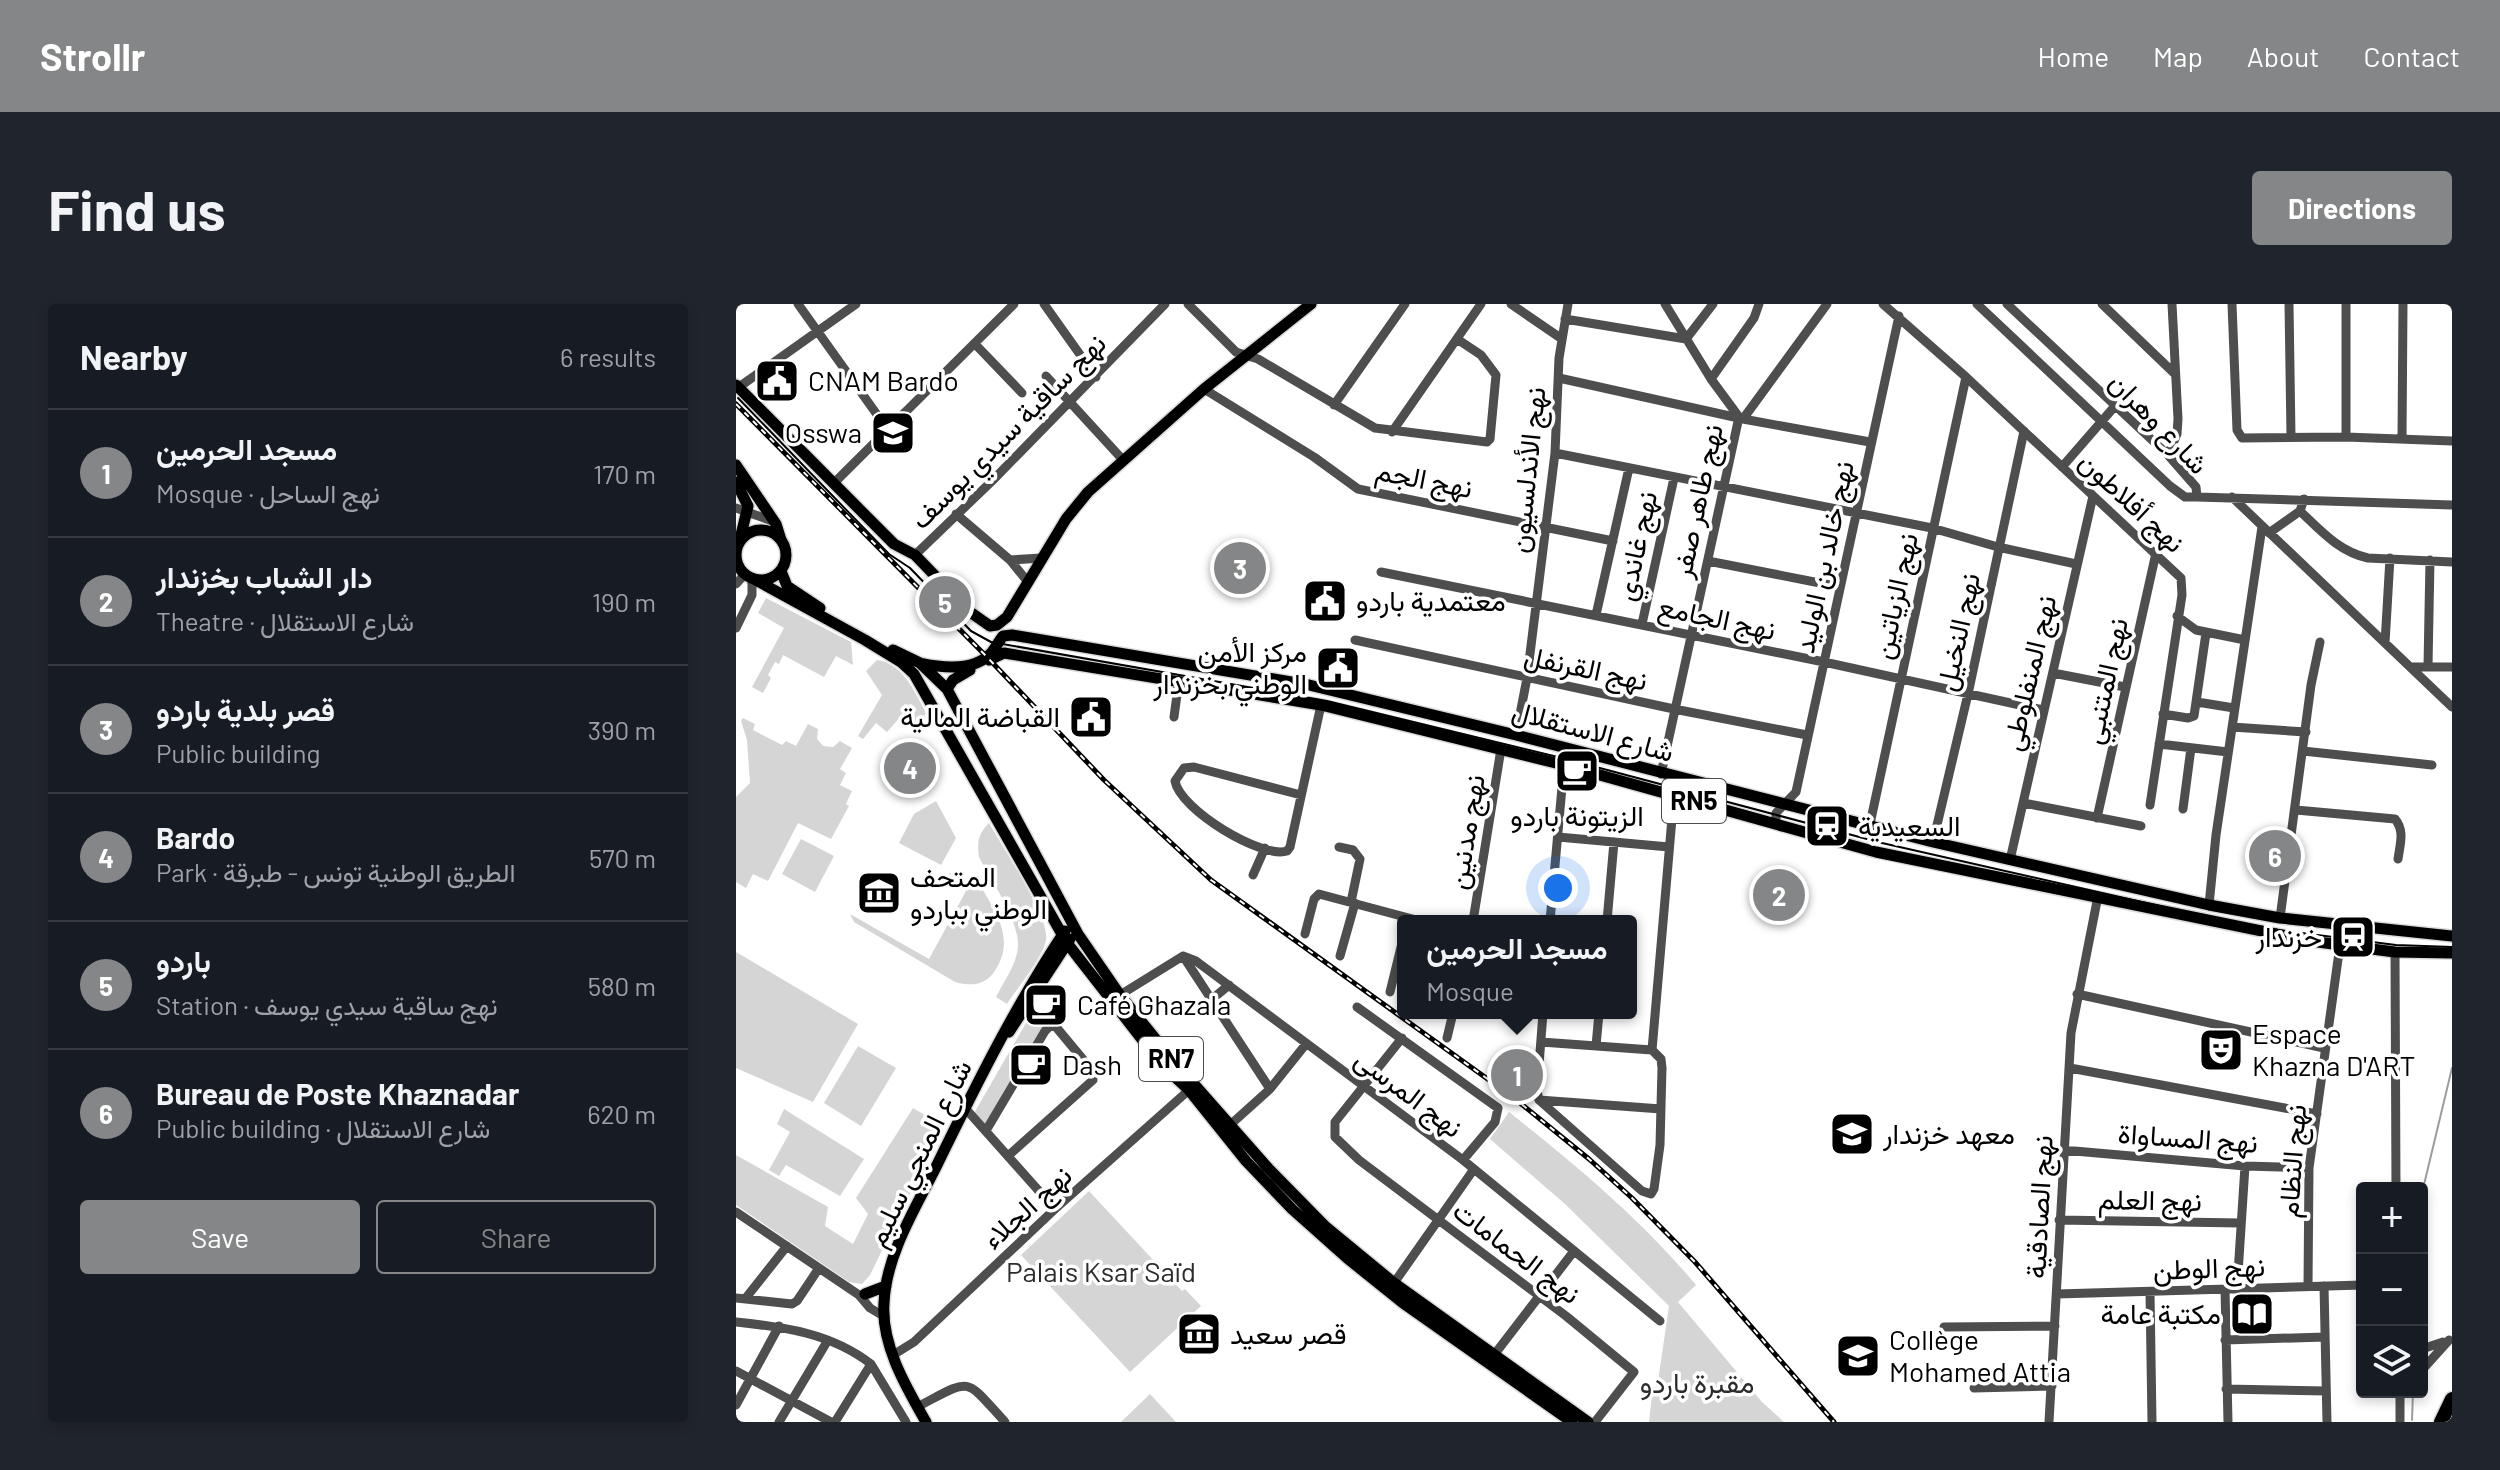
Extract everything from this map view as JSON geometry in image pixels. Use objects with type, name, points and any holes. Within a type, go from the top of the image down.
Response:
[{"type":"highway","points":[[2441,1422],[2452,1399]]},
{"type":"main road","points":[[737,386],[896,546],[915,555],[973,614],[990,626],[997,625],[1007,617],[1076,505],[1204,389],[1311,304]]},
{"type":"main road","points":[[736,465],[775,522],[786,558],[781,571],[767,580],[740,576],[737,560],[741,515],[747,500],[737,488]]},
{"type":"main road","points":[[741,515],[781,541]]},
{"type":"main road","points":[[739,543],[750,533],[764,531]]},
{"type":"main road","name":"RN7","points":[[781,571],[787,586],[890,649],[920,663],[947,689],[1075,929],[1120,995],[1170,1057],[1313,1215],[1394,1283],[1588,1422]]},
{"type":"main road","name":"RN7","points":[[740,576],[901,662],[918,678],[1064,939],[1162,1065],[1189,1090],[1246,1161],[1320,1235],[1403,1303],[1572,1422]]},
{"type":"main road","name":"شارع الاستقلال","points":[[920,663],[957,668],[972,664],[992,652],[1003,636],[1012,635],[1309,685],[1933,842],[2209,905],[2280,918],[2452,936]]},
{"type":"main road","name":"شارع الاستقلال","points":[[947,689],[961,673],[1004,653],[1179,680],[1321,705],[1501,749],[1876,852],[2340,945],[2395,952],[2452,953]]},
{"type":"main road","points":[[946,728],[962,719]]},
{"type":"main road","points":[[979,787],[993,780]]},
{"type":"main road","points":[[1013,849],[1028,841]]},
{"type":"main road","name":"شارع المنجي سليم","points":[[926,1422],[893,1355],[885,1317],[886,1286],[896,1251],[1011,1018],[1064,939],[1075,929]]},
{"type":"main road","points":[[862,1294],[886,1286]]},
{"type":"street","points":[[798,304],[888,430]]},
{"type":"street","points":[[737,386],[856,304]]},
{"type":"street","points":[[834,483],[1014,304]]},
{"type":"street","points":[[1044,304],[1096,377]]},
{"type":"street","name":"نهج ساقية سيدي يوسف","points":[[915,555],[1096,377],[1165,304]]},
{"type":"street","points":[[1188,304],[1230,348],[1258,359],[1375,428],[1484,443],[1490,439],[1496,375],[1481,355],[1457,339]]},
{"type":"street","points":[[1334,405],[1405,304]]},
{"type":"street","points":[[1511,304],[1562,339]]},
{"type":"street","name":"نهج الأندلسيون","points":[[1516,735],[1527,678],[1555,453],[1562,339],[1568,304]]},
{"type":"street","name":"نهج طاهر صفر","points":[[1661,774],[1741,418],[1711,379],[1665,304]]},
{"type":"street","points":[[1565,319],[1686,339],[1713,304]]},
{"type":"street","points":[[1711,379],[1754,318],[1759,304]]},
{"type":"street","points":[[1741,418],[1827,304]]},
{"type":"street","name":"نهج أفلاطون","points":[[1883,304],[1966,377],[2181,578],[2182,595],[2150,805]]},
{"type":"street","name":"شارع وهران","points":[[2007,304],[2168,455],[2196,487],[2197,497],[2452,505]]},
{"type":"street","points":[[2102,304],[2175,374]]},
{"type":"street","points":[[2168,455],[2177,434],[2172,304]]},
{"type":"street","points":[[2232,304],[2239,436],[2452,441]]},
{"type":"street","points":[[2289,304],[2291,436]]},
{"type":"street","points":[[2346,304],[2346,437]]},
{"type":"street","points":[[2402,439],[2403,304]]},
{"type":"street","points":[[1392,432],[1479,305]]},
{"type":"street","points":[[1980,305],[2170,486],[2185,497],[2197,497]]},
{"type":"street","name":"نهج خالد بن الوليد","points":[[1782,827],[1776,822],[1776,813],[1796,792],[1899,316]]},
{"type":"street","points":[[975,344],[1022,393]]},
{"type":"street","points":[[1046,376],[1123,460]]},
{"type":"street","name":"نهج الزياتين","points":[[1870,824],[1966,377]]},
{"type":"street","points":[[1559,378],[1741,418],[1870,442]]},
{"type":"street","name":"نهج الجم","points":[[1204,389],[1314,457],[1358,489],[1613,541]]},
{"type":"street","points":[[2062,467],[2115,406]]},
{"type":"street","name":"نهج النخيل","points":[[1933,842],[2024,431]]},
{"type":"street","points":[[1555,453],[1932,528],[1998,547],[2076,564]]},
{"type":"street","points":[[1596,615],[1629,468]]},
{"type":"street","name":"نهج غاندي","points":[[1642,624],[1674,478]]},
{"type":"street","name":"نهج المنفلوطي","points":[[2010,860],[2093,496]]},
{"type":"street","points":[[2232,497],[2452,707]]},
{"type":"street","points":[[2209,905],[2234,708],[2266,530],[2300,511],[2304,499]]},
{"type":"street","points":[[2300,511],[2345,551],[2368,558],[2452,562]]},
{"type":"street","points":[[956,514],[1010,560],[1028,582]]},
{"type":"street","points":[[741,515],[775,522]]},
{"type":"street","name":"نهج المتنبي","points":[[2097,818],[2156,553]]},
{"type":"street","points":[[1010,560],[1042,558]]},
{"type":"street","points":[[2385,643],[2390,558]]},
{"type":"street","points":[[2428,666],[2430,560]]},
{"type":"street","points":[[1708,561],[1840,587]]},
{"type":"street","name":"نهج الجامع","points":[[1381,572],[2043,710]]},
{"type":"street","points":[[736,628],[752,595],[740,576]]},
{"type":"street","points":[[2177,616],[2190,627],[2206,633],[2245,640]]},
{"type":"street","points":[[2163,714],[2192,718],[2196,712],[2206,633]]},
{"type":"street","name":"نهج القرنفل","points":[[1355,640],[1807,735]]},
{"type":"street","points":[[2280,918],[2320,642]]},
{"type":"street","points":[[2411,667],[2452,667]]},
{"type":"street","points":[[2053,673],[2125,687]]},
{"type":"street","points":[[1174,717],[1179,680]]},
{"type":"street","points":[[2197,702],[2234,708]]},
{"type":"street","points":[[1301,795],[1194,767],[1184,768],[1176,776],[1175,785],[1180,796],[1205,820],[1278,853],[1290,847],[1321,705]]},
{"type":"street","points":[[2232,727],[2306,732]]},
{"type":"street","points":[[2159,744],[2228,752]]},
{"type":"street","points":[[2183,809],[2191,748]]},
{"type":"street","name":"نهج مدنين","points":[[1474,915],[1501,749]]},
{"type":"street","points":[[2303,751],[2432,765]]},
{"type":"street","points":[[1551,915],[1564,765]]},
{"type":"street","points":[[1652,1050],[1674,795]]},
{"type":"street","points":[[2024,803],[2141,826]]},
{"type":"street","points":[[2296,810],[2395,819],[2402,833],[2398,859]]},
{"type":"street","points":[[1558,837],[1669,847]]},
{"type":"street","points":[[1608,915],[1614,842]]},
{"type":"street","points":[[1339,847],[1353,850],[1360,859],[1340,956]]},
{"type":"street","points":[[1253,875],[1265,848]]},
{"type":"street","points":[[1305,934],[1317,895],[1397,917]]},
{"type":"street","name":"نهج الصادقية","points":[[2049,1422],[2071,1033],[2098,896]]},
{"type":"street","name":"نهج النظام","points":[[2308,1286],[2309,1168],[2340,945]]},
{"type":"street","points":[[2395,952],[2396,1182]]},
{"type":"street","points":[[1120,995],[1183,956],[1270,1089]]},
{"type":"street","name":"نهج المرسى","points":[[1183,956],[1196,961],[1229,985],[1463,1160],[1660,1321]]},
{"type":"street","points":[[1390,992],[1397,963]]},
{"type":"street","points":[[1211,1000],[1229,985]]},
{"type":"street","points":[[2077,994],[2324,1048]]},
{"type":"street","points":[[1357,1007],[1498,1108],[1495,1122],[1463,1160]]},
{"type":"street","points":[[1447,1038],[1452,1019]]},
{"type":"street","points":[[1541,1042],[1652,1050],[1661,1059],[1660,1145],[1654,1189],[1647,1194],[1539,1100],[1537,1091],[1543,1019]]},
{"type":"street","points":[[1596,1046],[1598,1019]]},
{"type":"street","points":[[987,1129],[1045,1031],[1050,1026],[1056,1027],[1091,1069],[1093,1080],[1009,1155]]},
{"type":"street","points":[[1363,1086],[1402,1038]]},
{"type":"street","points":[[1230,1125],[1270,1089],[1306,1044]]},
{"type":"street","points":[[2070,1068],[2317,1114]]},
{"type":"street","name":"نهج الحمامات","points":[[1363,1086],[1335,1122],[1335,1137],[1359,1160],[1634,1372],[1595,1422]]},
{"type":"street","name":"نهج الجلاء","points":[[893,1355],[914,1342],[1055,1209],[1189,1090]]},
{"type":"street","points":[[1539,1100],[1661,1109]]},
{"type":"street","points":[[965,1108],[987,1129],[1055,1209]]},
{"type":"street","name":"نهج المساواة","points":[[2063,1150],[2245,1166],[2309,1168]]},
{"type":"street","points":[[2237,1289],[2245,1166]]},
{"type":"street","points":[[1394,1283],[1474,1169]]},
{"type":"street","points":[[737,1215],[862,1294],[884,1302]]},
{"type":"street","name":"نهج العلم","points":[[2059,1220],[2240,1223]]},
{"type":"street","points":[[740,1298],[787,1246]]},
{"type":"street","points":[[1494,1355],[1574,1251]]},
{"type":"street","points":[[740,1298],[792,1304],[819,1268]]},
{"type":"street","name":"نهج الوطن","points":[[2057,1294],[2356,1285]]},
{"type":"street","points":[[2324,1286],[2327,1422]]},
{"type":"street","points":[[2225,1289],[2228,1422]]},
{"type":"street","points":[[2150,1292],[2152,1422]]},
{"type":"street","points":[[862,1294],[870,1308],[885,1317]]},
{"type":"street","points":[[736,1322],[779,1326],[828,1340],[871,1364],[906,1422]]},
{"type":"street","points":[[736,1405],[779,1326]]},
{"type":"street","points":[[1944,1327],[2055,1326]]},
{"type":"street","points":[[2225,1340],[2325,1337]]},
{"type":"street","points":[[2428,1347],[2450,1338]]},
{"type":"street","points":[[2428,1363],[2450,1338]]},
{"type":"street","points":[[779,1422],[828,1340]]},
{"type":"street","points":[[736,1371],[833,1422],[871,1364]]},
{"type":"street","points":[[917,1407],[967,1384],[1005,1422]]},
{"type":"street","points":[[1974,1388],[2052,1386]]},
{"type":"street","points":[[2226,1389],[2326,1391]]},
{"type":"street","points":[[2400,1422],[2401,1398]]},
{"type":"street","points":[[891,1422],[898,1409]]},
{"type":"green space","points":[[766,598],[851,642],[853,665],[836,656],[824,677],[783,655],[768,675],[771,678],[763,693],[752,687],[784,628],[758,613]]},
{"type":"green space","points":[[877,660],[896,668],[903,675],[930,720],[909,722],[901,716],[887,732],[876,723],[863,739],[858,736],[882,695],[866,671]]},
{"type":"green space","points":[[743,718],[755,724],[753,730],[782,745],[786,741],[796,746],[808,724],[818,729],[817,739],[823,746],[833,747],[840,741],[852,748],[840,769],[846,773],[840,785],[852,791],[846,804],[849,806],[831,839],[798,823],[768,881],[753,874],[746,888],[736,882],[736,797],[750,783]]},
{"type":"green space","points":[[911,755],[928,787],[914,794],[894,782]]},
{"type":"green space","points":[[936,801],[956,838],[941,865],[899,843],[914,814]]},
{"type":"green space","points":[[989,823],[1041,916],[1046,940],[1040,956],[1007,1004],[996,997],[1013,965],[1018,944],[1014,923],[979,857],[979,838]]},
{"type":"green space","points":[[801,839],[834,856],[815,892],[782,874]]},
{"type":"green space","points":[[950,873],[969,883],[974,874],[1000,922],[1003,934],[1001,959],[990,977],[977,984],[955,982],[854,922],[850,914],[929,959],[966,891],[946,880]]},
{"type":"green space","points":[[736,952],[858,1024],[813,1102],[736,1068]]},
{"type":"green space","points":[[1045,990],[1061,995],[985,1126],[973,1115]]},
{"type":"green space","points":[[858,1046],[896,1068],[861,1126],[824,1103]]},
{"type":"green space","points":[[913,1108],[943,1126],[870,1275],[862,1284],[849,1282],[736,1205],[736,1155],[828,1207],[825,1226],[853,1244],[868,1214],[856,1198]]},
{"type":"green space","points":[[784,1109],[864,1159],[840,1196],[786,1165],[779,1176],[769,1170],[790,1132],[777,1124]]},
{"type":"green space","name":"مقبرة باردو","points":[[1509,1112],[1607,1194],[1675,1261],[1696,1285],[1678,1302],[1762,1402],[1784,1422],[1649,1422],[1669,1306],[1565,1204],[1490,1139]]},
{"type":"green space","name":"Palais Ksar Saïd","points":[[1089,1191],[1182,1291],[1185,1289],[1201,1306],[1130,1372],[1021,1255]]},
{"type":"green space","points":[[1150,1394],[1176,1422],[1121,1422]]},
{"type":"waterway","points":[[2425,1182],[2452,1068]]},
{"type":"waterway","points":[[2412,1420],[2413,1398]]},
{"type":"tram line","points":[[738,398],[889,554],[910,568],[971,631],[991,642],[1327,701],[1566,759],[1882,843],[2208,917],[2278,930],[2396,945],[2452,947]]},
{"type":"railway","points":[[736,404],[987,657],[1104,780],[1211,880],[1397,1014]]},
{"type":"railway","points":[[1404,1019],[1514,1098],[1632,1198],[1695,1262],[1834,1422]]},
{"type":"place","name":"CNAM Bardo","points":[[777,381]]},
{"type":"place","name":"Osswa","points":[[893,433]]},
{"type":"place","name":"قصر بلدية باردو","points":[[1240,568]]},
{"type":"place","name":"معتمدية باردو","points":[[1325,601]]},
{"type":"place","name":"باردو","points":[[945,602]]},
{"type":"place","name":"مركز الأمن الوطني بخزندار","points":[[1338,668]]},
{"type":"place","name":"القباضة المالية","points":[[1091,717]]},
{"type":"place","name":"Bardo","points":[[910,768]]},
{"type":"place","name":"الزيتونة باردو","points":[[1577,771]]},
{"type":"place","name":"السعيدية","points":[[1827,826]]},
{"type":"place","name":"Bureau de Poste Khaznadar","points":[[2275,856]]},
{"type":"place","name":"المتحف الوطني بباردو","points":[[879,893]]},
{"type":"place","name":"دار الشباب بخزندار","points":[[1779,895]]},
{"type":"place","name":"خزندار","points":[[2353,937]]},
{"type":"place","name":"Café Ghazala","points":[[1046,1005]]},
{"type":"place","name":"Espace Khazna D'ART","points":[[2221,1050]]},
{"type":"place","name":"Dash","points":[[1031,1065]]},
{"type":"place","name":"مسجد الحرمين","points":[[1517,1075]]},
{"type":"place","name":"معهد خزندار","points":[[1852,1134]]},
{"type":"place","name":"مكتبة عامة","points":[[2252,1314]]},
{"type":"place","name":"قصر سعيد","points":[[1199,1334]]},
{"type":"place","name":"Collège Mohamed Attia","points":[[1858,1356]]}]
